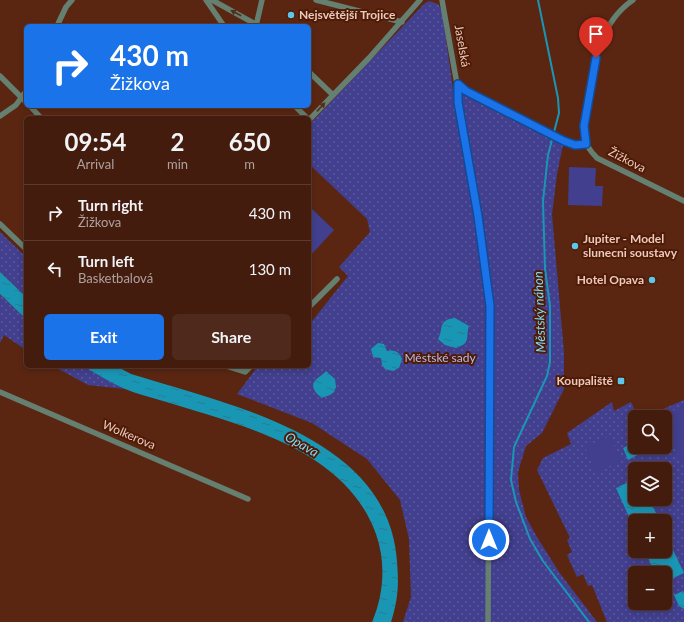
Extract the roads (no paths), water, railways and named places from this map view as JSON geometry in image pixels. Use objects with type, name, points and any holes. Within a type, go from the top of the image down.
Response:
[{"type":"street","points":[[58,24],[66,7],[72,0]]},
{"type":"street","points":[[206,0],[223,24]]},
{"type":"street","points":[[212,0],[255,24]]},
{"type":"street","points":[[257,24],[262,0]]},
{"type":"street","points":[[316,0],[402,22]]},
{"type":"street","points":[[311,116],[402,22],[420,0]]},
{"type":"street","name":"Jaselská","points":[[442,0],[458,84],[458,102],[478,216],[490,306],[488,622]]},
{"type":"street","points":[[458,84],[466,91],[564,141],[575,145],[586,144],[584,126],[598,48],[611,22],[633,0]]},
{"type":"street","points":[[311,74],[333,95]]},
{"type":"street","points":[[0,76],[24,100],[0,116]]},
{"type":"street","points":[[32,108],[39,116]]},
{"type":"street","points":[[297,108],[305,116]]},
{"type":"street","name":"Žižkova","points":[[586,144],[597,158],[684,201]]},
{"type":"street","points":[[0,224],[24,247]]},
{"type":"street","points":[[311,305],[337,279]]},
{"type":"street","points":[[232,368],[245,372],[249,368]]},
{"type":"street","name":"Wolkerova","points":[[0,392],[248,499]]},
{"type":"water","points":[[0,272],[24,295],[24,317],[0,294]]},
{"type":"water","points":[[455,318],[469,326],[466,342],[456,348],[445,345],[438,339],[443,323],[449,319]]},
{"type":"water","points":[[378,343],[384,344],[387,351],[394,351],[400,355],[402,359],[399,368],[393,371],[385,369],[382,365],[381,358],[373,357],[371,349]]},
{"type":"water","name":"Opava","points":[[86,368],[120,368],[131,374],[256,414],[298,432],[335,455],[366,484],[387,519],[397,562],[398,578],[397,599],[391,622],[372,622],[379,600],[382,578],[379,545],[376,534],[361,505],[340,480],[315,460],[287,444],[256,431],[130,391],[114,384]]},
{"type":"water","points":[[326,371],[335,379],[336,387],[334,392],[330,395],[321,398],[315,391],[313,384],[316,379]]},
{"type":"water","points":[[628,446],[628,454],[639,454],[628,460],[623,448]]},
{"type":"water","points":[[628,482],[628,506],[652,506],[656,514],[628,515],[616,488]]},
{"type":"water","points":[[672,548],[684,573],[672,579],[672,566],[652,566],[648,558],[672,558]]},
{"type":"water","points":[[683,591],[684,609],[679,606],[674,595]]},
{"type":"waterway","name":"Městský náhon","points":[[538,0],[558,98],[559,113],[548,155],[543,201],[545,269],[550,306],[550,362],[547,376],[514,447],[511,480],[516,502],[530,539],[543,561],[589,622]]},
{"type":"place","name":"Nejsvětější Trojice","points":[[291,15]]},
{"type":"place","name":"Jupiter - Model slunecni soustavy","points":[[575,246]]},
{"type":"place","name":"Hotel Opava","points":[[652,280]]},
{"type":"place","name":"Koupaliště","points":[[621,381]]},
{"type":"park label","name":"Městské sady","points":[[440,358]]}]
